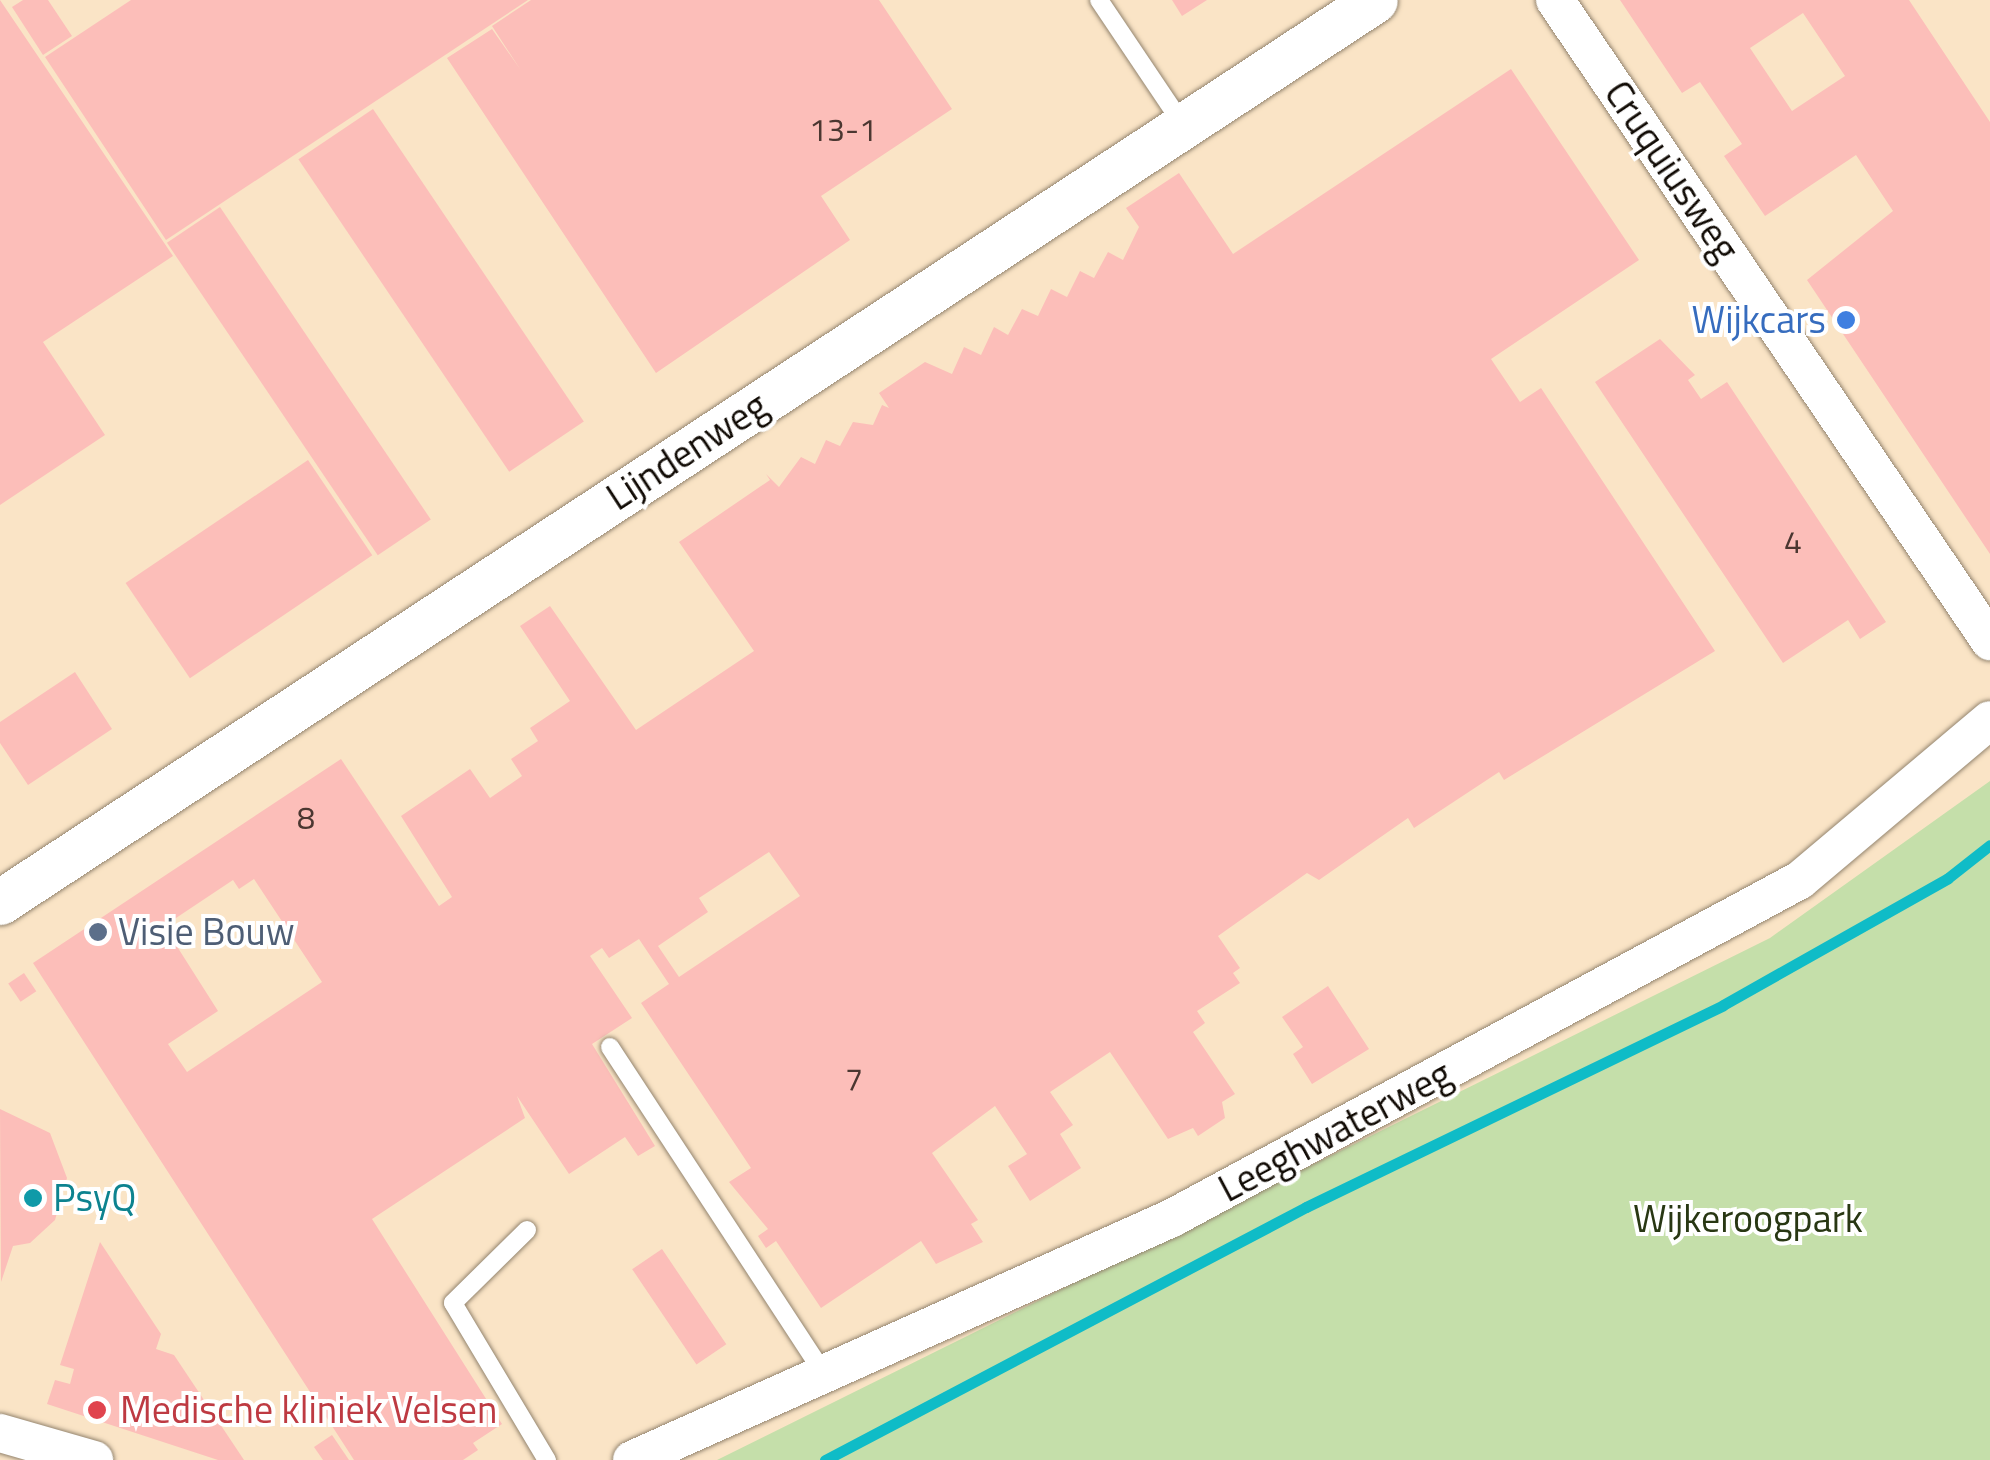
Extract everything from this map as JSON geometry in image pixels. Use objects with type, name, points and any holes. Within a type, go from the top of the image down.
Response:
[{"type":"street","name":"Lijndenweg","points":[[0,902],[1375,0]]},
{"type":"street","name":"Cruquiusweg","points":[[1556,0],[1990,641]]},
{"type":"street","name":"Leeghwaterweg","points":[[632,1460],[1172,1218],[1800,880],[1990,720]]},
{"type":"street","points":[[0,1433],[94,1460]]},
{"type":"lane","points":[[1099,0],[1184,126]]},
{"type":"lane","points":[[610,1047],[825,1375]]},
{"type":"lane","points":[[527,1230],[453,1303],[547,1460]]},
{"type":"shaded area","points":[[0,0],[1990,0],[1990,960],[1021,1460],[0,1460]]},
{"type":"green space","name":"Wijkeroogpark","points":[[1990,781],[1990,1460],[717,1460],[1770,938]]},
{"type":"building","points":[[0,0],[173,256],[43,342],[105,435],[0,505]]},
{"type":"building","points":[[23,0],[48,0],[72,36],[43,55],[12,7]]},
{"type":"building","points":[[131,0],[528,0],[166,240],[45,57]]},
{"type":"building","points":[[531,0],[879,0],[952,109],[821,196],[850,240],[656,373],[447,58],[492,29],[520,69],[492,26]]},
{"type":"building","points":[[1172,0],[1207,0],[1182,16]]},
{"type":"building","points":[[1620,0],[1909,0],[1990,122],[1990,554],[1807,280],[1893,211],[1856,155],[1765,216],[1724,156],[1742,144],[1700,82],[1682,93]],"holes":[[[1803,13],[1845,76],[1792,111],[1750,48]]]},
{"type":"building","points":[[1511,69],[1639,260],[1491,359],[1520,402],[1541,388],[1715,651],[1504,780],[1499,772],[1414,828],[1408,818],[1319,880],[1307,873],[1218,936],[1240,968],[1233,973],[1240,983],[1197,1011],[1205,1023],[1193,1032],[1235,1094],[1222,1102],[1225,1118],[1198,1136],[1193,1128],[1168,1139],[1110,1052],[1050,1092],[1073,1125],[1060,1134],[1081,1168],[1030,1201],[1008,1166],[1027,1154],[995,1106],[932,1153],[978,1220],[971,1224],[983,1242],[936,1264],[921,1241],[821,1308],[776,1241],[766,1248],[758,1236],[768,1229],[729,1182],[751,1168],[641,1003],[669,984],[639,939],[609,958],[602,948],[590,956],[632,1018],[592,1044],[655,1146],[638,1156],[625,1137],[569,1174],[517,1096],[525,1118],[372,1219],[502,1424],[473,1443],[478,1450],[463,1460],[354,1460],[33,963],[341,759],[439,906],[452,897],[401,816],[470,769],[490,798],[522,776],[511,759],[538,741],[530,728],[570,701],[520,626],[550,606],[636,730],[754,651],[679,542],[770,480],[766,474],[779,487],[801,457],[815,464],[826,440],[840,446],[853,422],[873,425],[882,405],[889,408],[879,393],[925,362],[952,374],[964,347],[981,355],[994,327],[1008,335],[1022,309],[1038,316],[1051,289],[1067,297],[1080,271],[1094,278],[1108,252],[1123,260],[1139,227],[1126,208],[1179,173],[1233,254]],"holes":[[[769,852],[800,896],[679,977],[658,946],[708,912],[699,898]],[[254,879],[322,982],[187,1072],[168,1044],[218,1011],[164,926],[233,880],[239,889]]]},
{"type":"building","points":[[373,109],[584,422],[509,472],[298,159]]},
{"type":"building","points":[[220,207],[431,520],[378,555],[167,243]]},
{"type":"building","points":[[1660,339],[1695,375],[1688,380],[1701,399],[1727,382],[1886,622],[1860,639],[1848,620],[1783,663],[1595,382]]},
{"type":"building","points":[[308,460],[372,555],[190,678],[126,583]]},
{"type":"building","points":[[75,672],[112,729],[28,785],[0,743],[0,722]]},
{"type":"building","points":[[24,973],[36,991],[21,1002],[8,984]]},
{"type":"building","points":[[1328,986],[1369,1049],[1312,1084],[1293,1054],[1303,1047],[1282,1017]]},
{"type":"building","name":"PsyQ","points":[[0,1109],[50,1133],[67,1178],[55,1220],[30,1243],[13,1246],[1,1282]]},
{"type":"building","points":[[100,1242],[161,1334],[156,1349],[174,1355],[244,1460],[218,1460],[47,1404],[55,1380],[70,1384],[74,1369],[60,1365]]},
{"type":"building","points":[[662,1249],[726,1344],[696,1364],[632,1269]]},
{"type":"building","points":[[332,1435],[349,1460],[323,1460],[314,1447]]},
{"type":"waterway","points":[[825,1460],[1306,1207],[1723,1005],[1948,878],[1990,845]]},
{"type":"place","name":"Wijkcars","points":[[1846,320]]},
{"type":"place","name":"Visie Bouw","points":[[98,932]]},
{"type":"place","name":"PsyQ","points":[[33,1198]]},
{"type":"place","name":"Medische kliniek Velsen","points":[[97,1410]]}]
